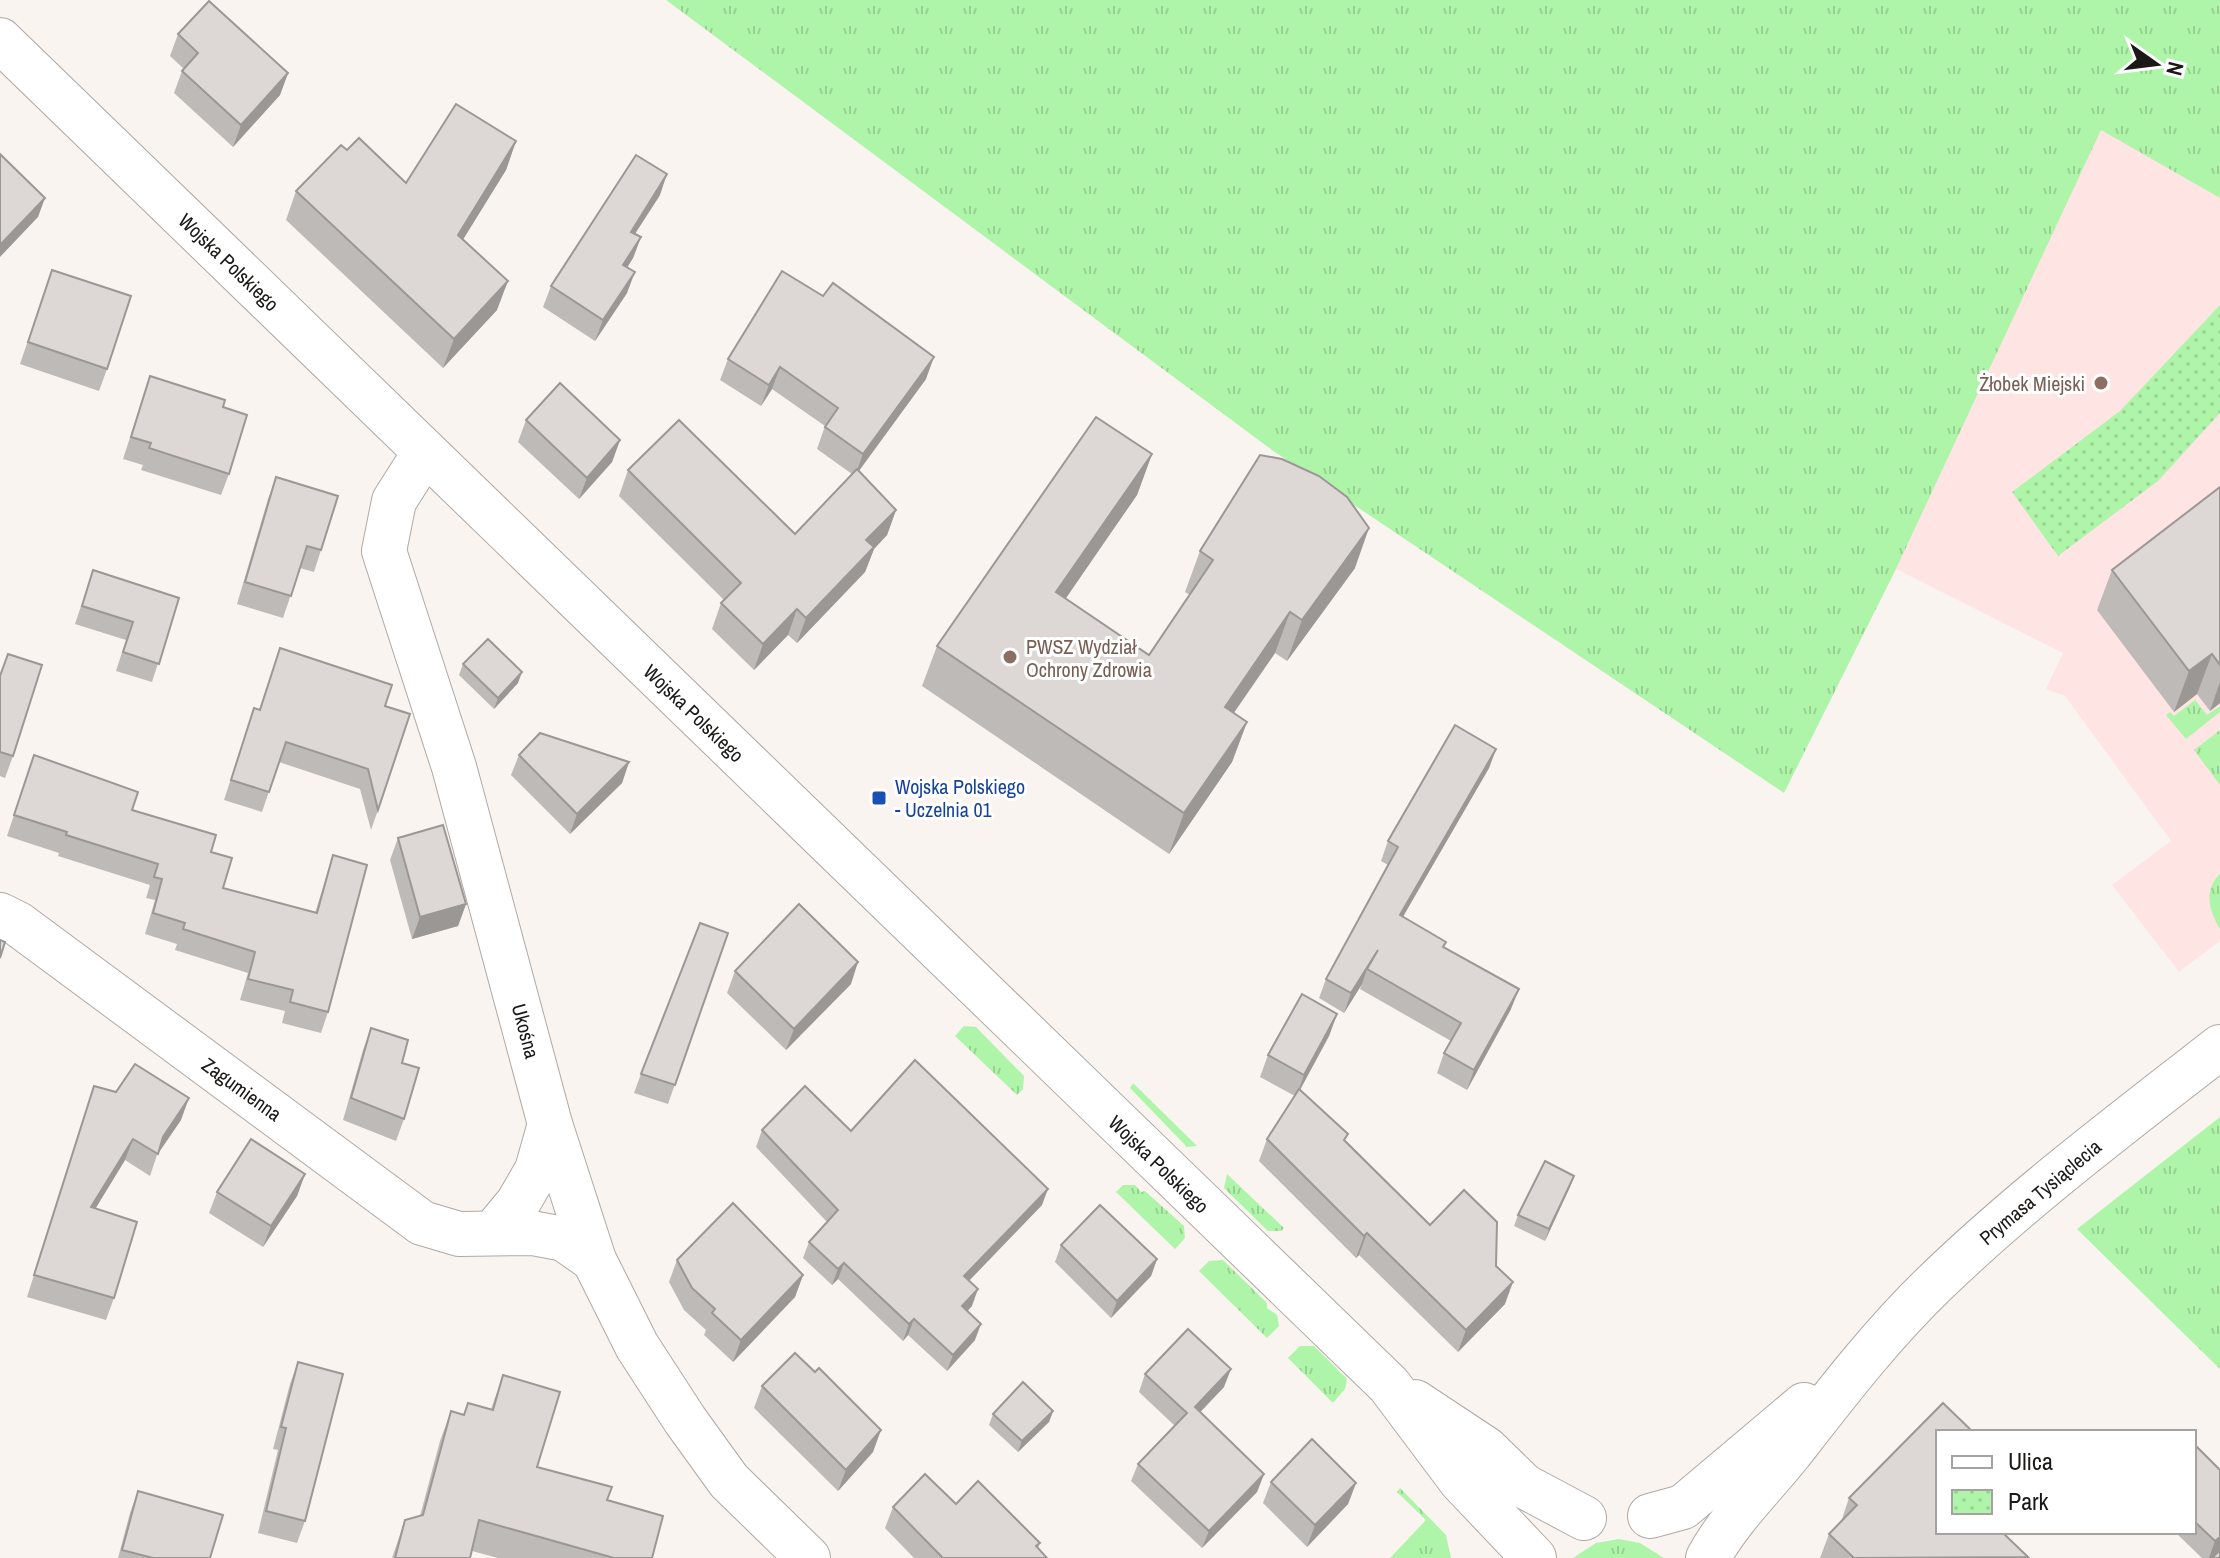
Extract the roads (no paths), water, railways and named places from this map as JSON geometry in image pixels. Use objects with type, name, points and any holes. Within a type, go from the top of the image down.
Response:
[{"type":"street","name":"Wojska Polskiego","points":[[0,40],[1389,1385],[1461,1481],[1536,1558]]},
{"type":"street","name":"Ukośna","points":[[425,452],[394,501],[384,551],[454,767],[550,1124],[594,1260],[637,1346],[685,1420],[729,1481],[808,1558]]},
{"type":"street","name":"Zagumienna","points":[[0,915],[18,924],[422,1223],[459,1234],[532,1233],[564,1239],[594,1260]]},
{"type":"street","name":"Prymasa Tysiąclecia","points":[[1708,1558],[1738,1512],[1772,1476],[1871,1350],[1937,1282],[2057,1175],[2220,1047]]},
{"type":"street","points":[[494,1232],[518,1203],[537,1170],[550,1124]]},
{"type":"street","name":"Prymasa Tysiąclecia","points":[[1650,1516],[1683,1507],[1871,1350]]},
{"type":"street","name":"Wojska Polskiego","points":[[1389,1385],[1486,1449],[1524,1486],[1584,1518]]},
{"type":"street","points":[[1536,1558],[1568,1525],[1617,1511],[1650,1516],[1682,1534],[1701,1558]]},
{"type":"place","name":"Żłobek Miejski","points":[[2101,383]]},
{"type":"place","name":"PWSZ Wydział Ochrony Zdrowia","points":[[1010,657]]},
{"type":"place","name":"Wojska Polskiego - Uczelnia 01","points":[[879,798]]}]
